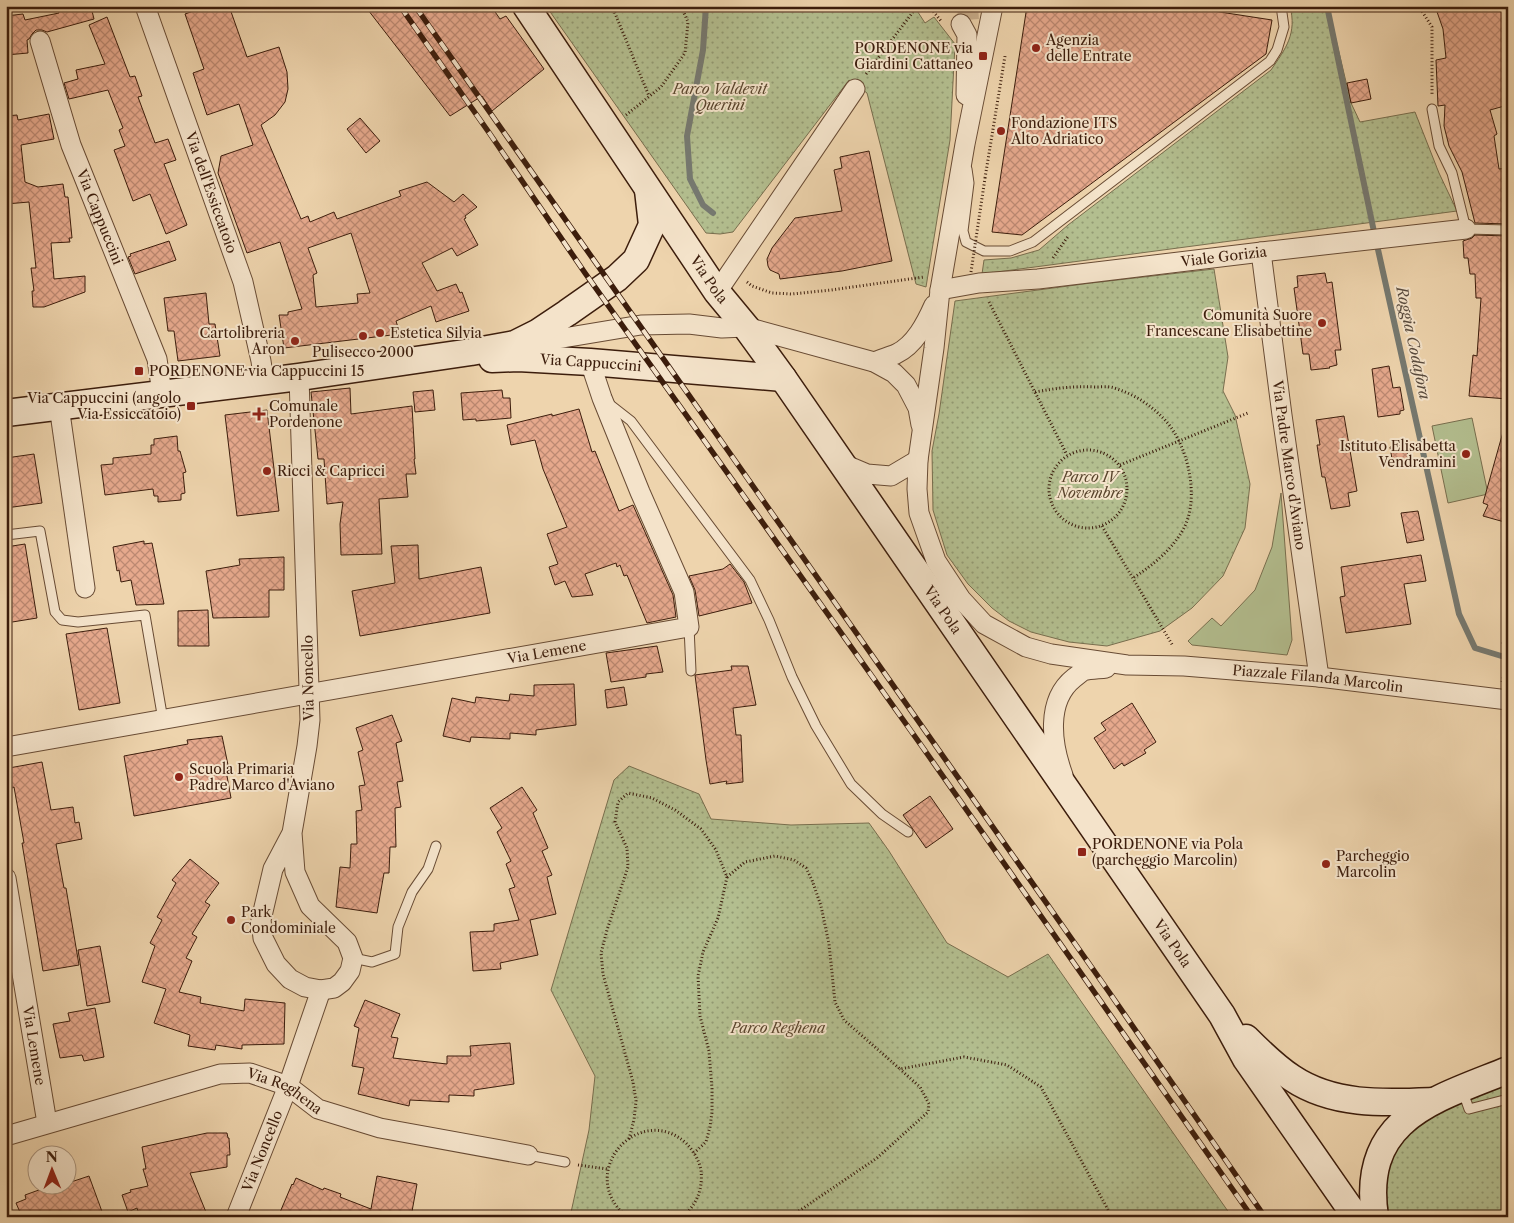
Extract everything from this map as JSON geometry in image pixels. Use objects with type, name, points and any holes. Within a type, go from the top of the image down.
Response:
[{"type":"main road","name":"Via Pola","points":[[526,6],[717,292],[746,327],[783,378],[1222,1015],[1246,1059],[1356,1217]]},
{"type":"main road","name":"Via Cappuccini","points":[[6,413],[299,377],[514,344],[537,333],[567,313],[617,278],[636,260],[652,225],[648,187]]},
{"type":"main road","name":"Via Cappuccini","points":[[399,363],[518,358],[783,378]]},
{"type":"main road","points":[[1222,1015],[1268,1060],[1293,1079],[1312,1088],[1333,1096],[1357,1101],[1383,1103],[1433,1101]]},
{"type":"main road","points":[[1375,1217],[1372,1193],[1374,1176],[1378,1157],[1391,1133],[1413,1113],[1433,1101],[1508,1070]]},
{"type":"street","name":"Via dell'Essiccatoio","points":[[145,6],[243,282],[262,361],[264,381]]},
{"type":"street","points":[[874,362],[897,354],[911,343],[921,331],[929,316],[941,282],[991,8]]},
{"type":"street","points":[[962,24],[967,35],[965,144]]},
{"type":"street","name":"Via Cappuccini","points":[[40,41],[71,145],[157,358],[162,393]]},
{"type":"street","points":[[717,292],[855,89]]},
{"type":"street","name":"Viale Gorizia","points":[[941,282],[977,275],[1038,279],[1466,229]]},
{"type":"street","name":"Via Padre Marco d'Aviano","points":[[1261,252],[1282,415],[1320,677]]},
{"type":"street","name":"Piazzale Filanda Marcolin","points":[[941,282],[918,460],[916,489],[919,513],[936,561],[961,599],[984,624],[1026,647],[1051,654],[1127,665],[1184,666],[1320,677],[1508,700]]},
{"type":"street","name":"Via Cappuccini","points":[[514,344],[641,325],[689,324],[722,328],[746,327],[874,362],[894,373],[906,385],[918,408],[923,431]]},
{"type":"street","points":[[590,362],[602,398],[640,492],[684,592],[689,627]]},
{"type":"street","name":"Via Noncello","points":[[299,377],[310,720],[292,833],[295,872],[310,906],[347,942],[353,958]]},
{"type":"street","points":[[59,406],[85,588]]},
{"type":"street","points":[[841,463],[867,474],[891,476],[918,460]]},
{"type":"street","name":"Via Lemene","points":[[6,747],[689,627]]},
{"type":"street","name":"Piazzale Filanda Marcolin","points":[[1069,793],[1058,761],[1054,742],[1056,701],[1066,685],[1082,672],[1127,665]]},
{"type":"street","points":[[292,833],[273,870],[269,883],[261,920],[263,938],[276,964],[290,979],[305,987],[321,990],[334,988],[342,982],[350,971],[353,958]]},
{"type":"street","name":"Via Lemene","points":[[6,878],[47,1123]]},
{"type":"street","name":"Via Noncello","points":[[236,1217],[288,1086],[321,990]]},
{"type":"street","name":"Via Reghena","points":[[6,1136],[220,1074],[250,1073],[288,1086],[318,1109],[380,1128],[528,1155]]},
{"type":"lane","points":[[965,144],[969,183],[963,231],[966,242],[984,251],[1010,251],[1033,242],[1270,61],[1277,50],[1284,27],[1281,6]]},
{"type":"lane","points":[[1432,109],[1439,146],[1452,173],[1466,229]]},
{"type":"lane","name":"Viale Gorizia","points":[[1466,229],[1508,230]]},
{"type":"lane","points":[[602,398],[631,421],[750,580],[769,620],[792,677],[816,726],[851,784],[882,814],[908,832]]},
{"type":"lane","points":[[6,535],[40,531],[55,612],[62,620],[78,622],[144,615],[163,720]]},
{"type":"lane","points":[[689,627],[691,671]]},
{"type":"lane","points":[[353,958],[372,962],[395,954],[398,927],[412,892],[428,869],[436,846]]},
{"type":"lane","points":[[1462,1089],[1469,1109],[1508,1099]]},
{"type":"lane","name":"Via Reghena","points":[[528,1155],[565,1162]]},
{"type":"path","points":[[612,6],[649,96]]},
{"type":"path","points":[[624,117],[661,87],[685,53],[688,22],[681,6]]},
{"type":"path","points":[[855,89],[913,12],[923,6]]},
{"type":"path","points":[[929,6],[936,15]]},
{"type":"path","points":[[1414,6],[1420,8],[1432,27],[1432,109]]},
{"type":"path","points":[[1005,54],[985,178],[977,275],[1067,455]]},
{"type":"path","points":[[733,268],[752,286],[772,293],[792,294],[941,282]]},
{"type":"path","points":[[1035,392],[1067,386],[1112,387],[1142,400],[1166,421],[1179,441],[1191,482],[1191,505],[1184,527],[1168,550],[1151,566],[1133,578]]},
{"type":"path","points":[[1120,465],[1248,414]]},
{"type":"path","points":[[1078,450],[1096,450],[1112,457],[1120,465],[1126,476],[1128,488],[1126,500],[1121,511],[1102,526],[1076,527],[1065,521],[1056,512],[1050,500],[1048,488],[1051,475],[1067,455],[1078,450]]},
{"type":"path","points":[[1102,526],[1184,666]]},
{"type":"path","points":[[1502,642],[1508,645]]},
{"type":"path","points":[[1506,667],[1508,660]]},
{"type":"path","points":[[629,1139],[636,1101],[603,974],[602,953],[607,930],[628,867],[627,848],[615,822],[618,802],[628,793],[652,798],[675,810],[701,829],[716,850],[727,877],[718,918],[703,952],[698,976],[700,1016],[709,1051],[712,1112],[706,1142],[694,1153]]},
{"type":"path","points":[[727,877],[745,862],[775,856],[794,860],[806,868],[821,906],[827,934],[835,1002],[844,1020],[920,1087],[929,1104],[928,1112],[877,1158],[790,1217]]},
{"type":"path","points":[[900,1069],[964,1058],[1007,1065],[1041,1087],[1112,1217]]},
{"type":"path","points":[[626,1217],[611,1198],[607,1184],[607,1169],[613,1155],[622,1143],[635,1135],[649,1131],[664,1132],[680,1138],[692,1149],[700,1164],[702,1180],[699,1196],[690,1210],[682,1217]]},
{"type":"path","points":[[1502,1134],[1508,1133]]},
{"type":"path","points":[[581,1166],[607,1169]]},
{"type":"green space","name":"Parco Valdevit Querini","points":[[546,6],[914,6],[925,23],[934,17],[955,44],[950,140],[926,287],[916,284],[867,93],[849,80],[733,232],[720,234],[706,233]]},
{"type":"green space","points":[[1290,6],[1328,6],[1351,103],[1360,122],[1415,112],[1439,173],[1457,211],[982,274],[984,260],[1011,258],[1039,250],[1068,225],[1271,70],[1289,40],[1292,25]]},
{"type":"green space","name":"Parco IV Novembre","points":[[1214,269],[1228,357],[1223,391],[1235,415],[1250,484],[1245,528],[1223,576],[1192,608],[1160,631],[1107,646],[1069,642],[1031,632],[1009,621],[992,608],[968,584],[947,555],[933,510],[932,451],[955,301]]},
{"type":"green space","points":[[1472,418],[1488,494],[1448,503],[1432,426]]},
{"type":"green space","points":[[1281,493],[1292,640],[1287,655],[1192,645],[1188,641],[1212,618],[1221,626],[1255,590],[1272,547]]},
{"type":"green space","name":"Parco Reghena","points":[[629,766],[699,794],[711,819],[791,825],[869,823],[889,851],[947,943],[1008,977],[1048,954],[1232,1217],[570,1217],[589,1130],[595,1076],[551,990],[614,780]]},
{"type":"green space","points":[[1508,1081],[1508,1217],[1386,1217],[1382,1189],[1388,1161],[1405,1135],[1445,1109]]},
{"type":"building","points":[[57,6],[73,6],[74,10],[91,7],[94,19],[47,32],[36,30],[27,40],[28,53],[6,55],[6,16],[23,14],[25,20],[59,13]]},
{"type":"building","points":[[207,6],[229,6],[247,57],[279,47],[287,72],[288,89],[285,102],[275,115],[261,125],[301,219],[308,216],[310,222],[334,212],[337,219],[401,196],[399,191],[427,182],[454,202],[463,194],[477,207],[465,216],[466,218],[464,219],[478,245],[457,256],[452,248],[422,263],[437,291],[456,284],[460,293],[462,292],[469,311],[436,322],[431,306],[396,321],[400,334],[284,348],[279,315],[288,315],[288,312],[302,309],[280,242],[247,253],[218,173],[221,156],[253,145],[239,104],[207,115],[193,73],[204,69],[185,14]],"holes":[[[351,233],[370,293],[357,294],[358,303],[316,307],[313,275],[317,273],[308,248]]]},
{"type":"building","points":[[365,6],[491,6],[500,19],[506,16],[544,69],[492,111],[482,96],[450,116]]},
{"type":"building","points":[[1027,6],[1181,6],[1272,20],[1266,54],[1022,235],[992,232]]},
{"type":"building","points":[[1435,6],[1508,6],[1508,105],[1490,110],[1497,134],[1494,136],[1499,169],[1508,168],[1508,224],[1475,223],[1462,172],[1449,146],[1444,126],[1445,105],[1438,106],[1436,60],[1446,58],[1443,29]]},
{"type":"building","points":[[107,17],[130,77],[135,76],[142,96],[138,97],[155,143],[168,139],[176,160],[164,164],[187,225],[166,234],[150,194],[133,201],[114,150],[125,146],[119,130],[123,128],[108,90],[69,99],[64,83],[78,79],[76,70],[105,64],[89,25]]},
{"type":"building","points":[[1367,79],[1371,99],[1351,103],[1347,83]]},
{"type":"building","points":[[49,114],[54,139],[21,145],[25,182],[38,187],[63,184],[65,197],[68,197],[72,238],[69,238],[70,242],[51,243],[54,279],[85,276],[85,292],[44,307],[33,307],[32,291],[34,291],[31,268],[36,268],[29,202],[6,204],[6,116],[17,115],[18,120]]},
{"type":"building","points":[[360,118],[380,141],[366,153],[347,129]]},
{"type":"building","points":[[869,151],[892,261],[842,271],[780,279],[779,274],[770,270],[768,266],[767,259],[772,248],[795,218],[842,211],[834,170],[842,168],[840,157]]},
{"type":"building","points":[[1475,235],[1508,236],[1505,283],[1508,283],[1508,399],[1469,396],[1473,355],[1477,356],[1481,298],[1476,298],[1475,274],[1470,274],[1468,258],[1464,258],[1463,241]]},
{"type":"building","points":[[169,241],[176,260],[135,274],[128,257],[131,256],[130,254]]},
{"type":"building","name":"Comunità Suore Francescane Elisabettine","points":[[1325,273],[1327,283],[1332,282],[1341,350],[1335,350],[1337,365],[1330,368],[1311,370],[1309,354],[1303,354],[1294,288],[1298,287],[1297,276]]},
{"type":"building","points":[[206,293],[209,324],[215,324],[220,356],[178,361],[174,331],[168,331],[164,298]]},
{"type":"building","points":[[1389,366],[1393,388],[1400,387],[1404,410],[1400,411],[1400,414],[1378,417],[1372,369]]},
{"type":"building","points":[[350,388],[351,414],[412,406],[416,474],[406,474],[408,497],[379,499],[382,554],[341,555],[340,524],[343,502],[327,504],[324,459],[318,459],[311,392]]},
{"type":"building","points":[[433,390],[435,410],[415,412],[413,392]]},
{"type":"building","points":[[502,390],[503,398],[510,398],[511,418],[476,421],[476,419],[463,420],[461,393]]},
{"type":"building","points":[[579,409],[592,452],[595,451],[619,511],[633,505],[673,595],[676,617],[647,623],[627,575],[624,576],[620,565],[617,567],[616,563],[585,574],[593,595],[572,597],[565,581],[555,585],[549,567],[558,564],[547,534],[567,527],[543,469],[535,440],[511,445],[507,425]]},
{"type":"building","points":[[267,410],[279,511],[237,516],[225,415]]},
{"type":"building","points":[[1344,416],[1357,491],[1348,493],[1350,506],[1331,509],[1325,477],[1322,477],[1317,445],[1320,445],[1316,420]]},
{"type":"building","points":[[1503,432],[1508,433],[1508,523],[1483,516],[1488,505],[1483,503]]},
{"type":"building","points":[[177,436],[178,451],[180,451],[186,472],[183,473],[185,493],[181,494],[181,500],[158,502],[158,496],[154,496],[153,489],[105,495],[101,465],[113,464],[113,458],[151,454],[151,445],[154,445],[154,439]]},
{"type":"building","points":[[1406,444],[1409,462],[1393,465],[1390,447]]},
{"type":"building","points":[[34,454],[42,503],[6,508],[6,458]]},
{"type":"building","points":[[1418,511],[1424,540],[1407,543],[1401,513]]},
{"type":"building","points":[[144,541],[144,544],[152,543],[164,604],[136,605],[131,580],[121,582],[119,570],[117,571],[113,547]]},
{"type":"building","points":[[25,544],[37,618],[6,623],[6,547]]},
{"type":"building","points":[[418,545],[419,579],[481,567],[490,613],[360,636],[352,591],[395,583],[391,546]]},
{"type":"building","points":[[1421,555],[1426,581],[1404,584],[1411,624],[1346,633],[1340,597],[1345,596],[1341,567]]},
{"type":"building","points":[[284,557],[284,590],[269,590],[269,617],[213,618],[206,571],[240,565],[239,559]]},
{"type":"building","points":[[730,564],[744,582],[752,603],[699,616],[695,590],[689,576],[723,569]]},
{"type":"building","points":[[208,610],[209,646],[178,646],[178,611]]},
{"type":"building","points":[[107,628],[120,703],[79,710],[66,634]]},
{"type":"building","points":[[657,646],[663,672],[646,674],[646,677],[611,682],[606,653]]},
{"type":"building","points":[[731,666],[748,666],[756,705],[733,708],[736,735],[741,735],[743,782],[726,784],[727,781],[710,784],[695,675],[732,670]]},
{"type":"building","points":[[574,684],[576,725],[536,730],[536,735],[510,733],[510,739],[471,737],[470,742],[443,736],[452,698],[475,703],[476,697],[509,701],[510,694],[534,696],[534,685]]},
{"type":"building","points":[[624,687],[627,705],[607,708],[605,690]]},
{"type":"building","points":[[1132,703],[1156,742],[1144,750],[1146,753],[1124,766],[1122,763],[1114,769],[1094,738],[1106,730],[1101,723]]},
{"type":"building","points":[[392,715],[402,741],[396,743],[403,781],[397,782],[401,807],[395,808],[396,847],[390,847],[389,873],[384,873],[377,913],[336,907],[340,867],[350,868],[351,844],[357,844],[356,811],[362,810],[359,786],[365,785],[358,752],[363,750],[356,728]]},
{"type":"building","points":[[222,736],[228,765],[225,765],[231,798],[134,816],[124,756],[188,744],[187,740]]},
{"type":"building","points":[[42,762],[51,810],[73,807],[75,823],[79,822],[82,839],[56,844],[64,888],[66,888],[79,965],[43,971],[22,843],[24,843],[9,768]]},
{"type":"building","points":[[522,787],[537,810],[533,813],[548,848],[542,851],[552,875],[547,877],[556,914],[530,920],[538,955],[500,963],[501,969],[473,971],[470,932],[494,931],[494,924],[519,920],[509,889],[515,887],[506,864],[511,861],[497,832],[502,828],[490,808]]},
{"type":"building","points":[[930,796],[953,829],[926,848],[903,815]]},
{"type":"building","points":[[190,859],[219,883],[205,902],[210,905],[192,934],[197,937],[186,958],[192,961],[179,992],[201,997],[200,1003],[244,1011],[245,999],[285,1003],[284,1044],[242,1045],[242,1049],[216,1045],[215,1050],[188,1046],[190,1035],[154,1023],[166,989],[142,982],[155,946],[150,943],[162,920],[157,917],[176,883],[172,880]]},
{"type":"building","points":[[100,946],[110,1002],[87,1006],[78,950]]},
{"type":"building","points":[[365,1000],[400,1014],[391,1037],[398,1038],[393,1058],[447,1064],[447,1056],[471,1056],[470,1046],[510,1043],[514,1084],[474,1090],[474,1096],[449,1095],[449,1102],[410,1100],[409,1106],[358,1094],[364,1068],[352,1066],[359,1028],[354,1026]]},
{"type":"building","points":[[95,1008],[104,1057],[84,1061],[82,1055],[60,1058],[53,1024],[70,1021],[68,1013]]},
{"type":"building","points":[[207,1133],[227,1133],[230,1155],[227,1155],[227,1167],[190,1173],[208,1217],[140,1217],[137,1208],[128,1212],[122,1195],[131,1192],[130,1190],[148,1186],[143,1169],[146,1169],[142,1147]]},
{"type":"building","points":[[89,1176],[104,1217],[22,1217],[16,1203],[26,1199],[25,1195],[78,1196],[78,1180]]},
{"type":"building","points":[[377,1176],[417,1184],[411,1217],[278,1217],[296,1178],[323,1190],[324,1188],[341,1194],[340,1197],[371,1209]]},
{"type":"waterway","points":[[706,6],[703,50],[687,136],[690,179],[703,205],[713,213]]},
{"type":"waterway","name":"Roggia Codafora","points":[[1327,6],[1373,227],[1459,614],[1475,648],[1508,658]]},
{"type":"tunnel","points":[[960,6],[971,10],[986,9]]},
{"type":"railway","points":[[400,6],[585,273],[921,745],[1252,1217]]},
{"type":"railway","points":[[415,6],[1109,992],[1265,1217]]},
{"type":"place","name":"Agenzia delle Entrate","points":[[1036,48]]},
{"type":"place","name":"PORDENONE via Giardini Cattaneo","points":[[983,56]]},
{"type":"place","name":"Fondazione ITS Alto Adriatico","points":[[1001,131]]},
{"type":"place","name":"Comunità Suore Francescane Elisabettine","points":[[1322,323]]},
{"type":"place","name":"Estetica Silvia","points":[[380,333]]},
{"type":"place","name":"Pulisecco 2000","points":[[363,336]]},
{"type":"place","name":"Cartolibreria Aron","points":[[295,341]]},
{"type":"place","name":"PORDENONE via Cappuccini 15","points":[[139,371]]},
{"type":"place","name":"Via Cappuccini (angolo Via Essiccatoio)","points":[[191,406]]},
{"type":"place","name":"Comunale Pordenone","points":[[259,414]]},
{"type":"place","name":"Istituto Elisabetta Vendramini","points":[[1466,454]]},
{"type":"place","name":"Ricci & Capricci","points":[[267,471]]},
{"type":"place","name":"Scuola Primaria Padre Marco d'Aviano","points":[[179,777]]},
{"type":"place","name":"PORDENONE via Pola (parcheggio Marcolin)","points":[[1082,852]]},
{"type":"place","name":"Parcheggio Marcolin","points":[[1326,864]]},
{"type":"place","name":"Park Condominiale","points":[[231,920]]}]
